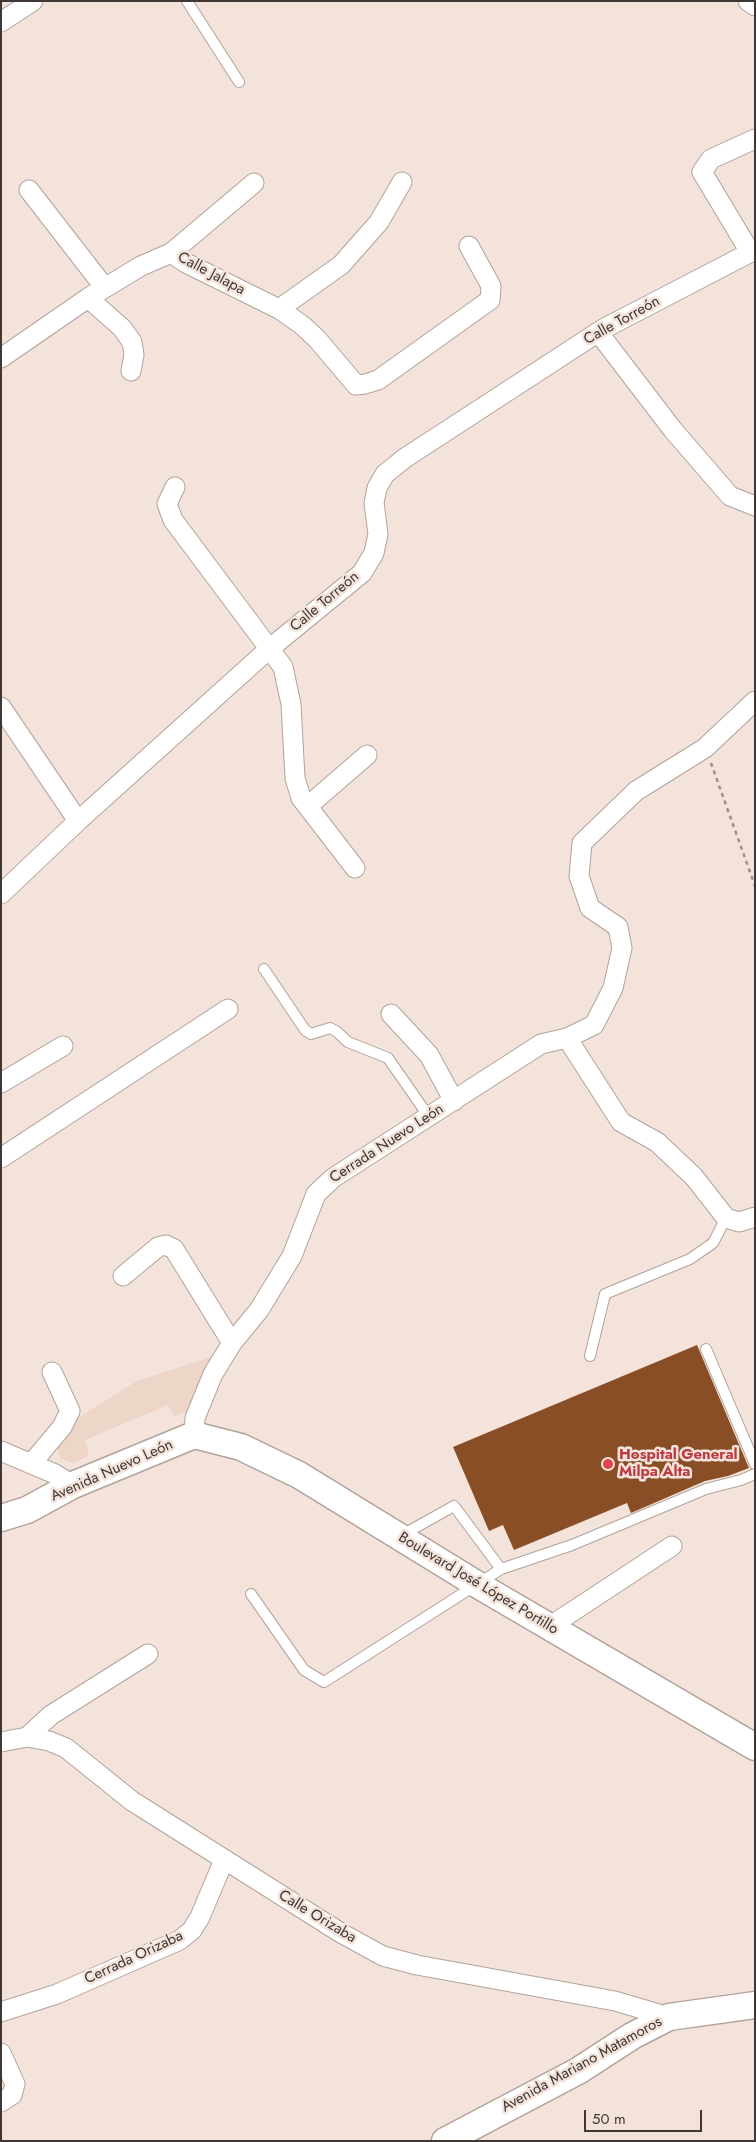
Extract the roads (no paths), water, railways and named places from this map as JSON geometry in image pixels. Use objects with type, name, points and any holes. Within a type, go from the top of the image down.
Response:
[{"type":"main road","name":"Avenida Nuevo León","points":[[1,1518],[27,1510],[73,1484],[194,1435]]},
{"type":"main road","name":"Boulevard José López Portillo","points":[[194,1435],[241,1447],[299,1475],[478,1585],[755,1747]]},
{"type":"main road","name":"Avenida Mariano Matamoros","points":[[445,2141],[578,2071],[632,2036],[669,2017],[755,2005]]},
{"type":"street","points":[[1,22],[33,1]]},
{"type":"street","points":[[748,1],[755,6]]},
{"type":"street","points":[[752,251],[702,172],[711,159],[755,140]]},
{"type":"street","points":[[279,309],[341,265],[380,222],[402,182]]},
{"type":"street","points":[[171,252],[254,183]]},
{"type":"street","points":[[29,190],[105,288]]},
{"type":"street","name":"Calle Jalapa","points":[[1,358],[88,298],[171,252],[186,263],[279,309],[302,325],[317,339],[356,385],[378,380],[490,300],[491,286],[469,246]]},
{"type":"street","name":"Calle Torreón","points":[[1,894],[78,821],[269,649],[362,573],[374,554],[378,534],[374,503],[377,488],[384,474],[405,458],[598,332],[752,251]]},
{"type":"street","points":[[88,298],[122,328],[132,342],[134,355],[131,371]]},
{"type":"street","points":[[598,332],[673,430],[730,496],[755,506]]},
{"type":"street","points":[[175,487],[167,504],[173,520],[283,666],[291,704],[295,778],[301,798],[355,868]]},
{"type":"street","name":"Cerrada Nuevo León","points":[[194,1435],[195,1418],[213,1374],[232,1343],[259,1310],[292,1256],[316,1194],[333,1178],[542,1044],[567,1038],[594,1025],[613,988],[622,948],[618,928],[590,908],[579,876],[582,843],[636,791],[705,748],[755,701]]},
{"type":"street","points":[[1,707],[78,821]]},
{"type":"street","points":[[308,806],[368,755]]},
{"type":"street","points":[[1,1158],[228,1009]]},
{"type":"street","points":[[391,1014],[429,1055],[454,1101]]},
{"type":"street","points":[[567,1038],[621,1122],[657,1142],[694,1177],[726,1218],[739,1222],[755,1217]]},
{"type":"street","points":[[1,1083],[63,1046]]},
{"type":"street","points":[[124,1276],[158,1247],[166,1245],[174,1249],[232,1343]]},
{"type":"street","points":[[31,1464],[62,1427],[70,1411],[52,1372]]},
{"type":"street","points":[[1,1451],[73,1484]]},
{"type":"street","points":[[549,1627],[672,1546]]},
{"type":"street","points":[[27,1738],[51,1715],[148,1654]]},
{"type":"street","name":"Calle Orizaba","points":[[1,1742],[27,1738],[49,1741],[66,1748],[132,1801],[341,1933],[383,1956],[416,1965],[615,2001],[669,2017]]},
{"type":"street","name":"Cerrada Orizaba","points":[[2,2014],[57,1994],[180,1940],[192,1930],[200,1917],[224,1860]]},
{"type":"street","points":[[1,2053],[15,2084],[12,2095],[1,2102]]},
{"type":"lane","points":[[187,1],[239,82]]},
{"type":"lane","points":[[264,969],[305,1030],[312,1034],[330,1028],[348,1042],[388,1058],[429,1117]]},
{"type":"lane","points":[[590,1356],[605,1294],[690,1259],[713,1243],[726,1218]]},
{"type":"lane","points":[[706,1349],[755,1464]]},
{"type":"lane","points":[[251,1594],[304,1670],[324,1682],[501,1569],[572,1545],[706,1489],[741,1480],[755,1474]]},
{"type":"lane","points":[[399,1537],[454,1506],[501,1569]]},
{"type":"place","name":"Hospital General Milpa Alta","points":[[608,1464]]}]
